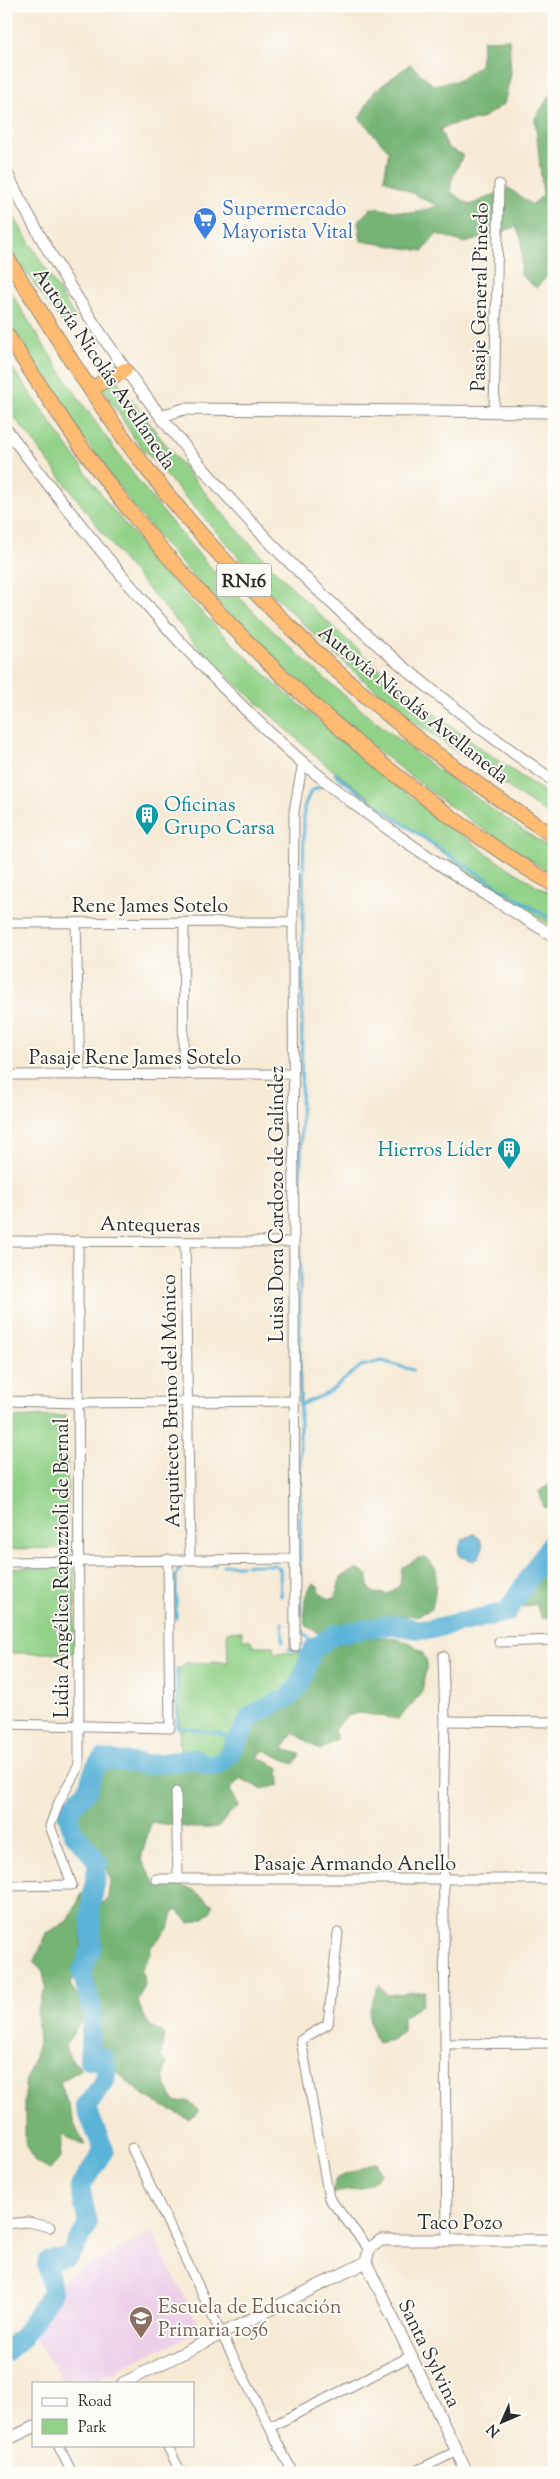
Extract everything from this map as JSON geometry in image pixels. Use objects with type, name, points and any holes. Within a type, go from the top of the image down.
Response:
[{"type":"highway","name":"Autovía Nicolás Avellaneda","points":[[6,256],[50,329],[90,389],[147,468],[177,505],[244,580],[302,638],[414,735],[497,798],[554,836]]},
{"type":"highway","name":"RN16","points":[[6,333],[57,413],[111,488],[180,571],[231,626],[302,694],[400,777],[481,838],[554,885]]},
{"type":"highway","points":[[90,389],[125,370]]},
{"type":"street","points":[[6,172],[54,262],[125,370],[212,481],[325,599],[404,670],[493,739],[554,781]]},
{"type":"street","name":"Pasaje General Pinedo","points":[[494,412],[499,184]]},
{"type":"street","points":[[162,418],[184,409],[554,412]]},
{"type":"street","points":[[6,429],[156,617],[263,726],[303,762],[366,813],[410,844],[554,936]]},
{"type":"street","name":"Luisa Dora Cardozo de Galíndez","points":[[295,1647],[294,811],[303,762]]},
{"type":"street","name":"Rene James Sotelo","points":[[6,923],[293,922]]},
{"type":"street","points":[[76,923],[80,1074]]},
{"type":"street","points":[[183,1074],[184,923]]},
{"type":"street","name":"Pasaje Rene James Sotelo","points":[[6,1075],[293,1074]]},
{"type":"street","name":"Lidia Angélica Rapazzioli de Bernal","points":[[6,1886],[72,1885],[50,1826],[59,1802],[79,1765],[78,1240]]},
{"type":"street","name":"Antequeras","points":[[6,1241],[294,1242]]},
{"type":"street","name":"Arquitecto Bruno del Mónico","points":[[185,1242],[190,1559]]},
{"type":"street","points":[[6,1401],[79,1403],[294,1401]]},
{"type":"street","points":[[6,1724],[79,1724],[170,1728],[168,1559]]},
{"type":"street","points":[[6,1562],[295,1559]]},
{"type":"street","points":[[499,1642],[554,1640]]},
{"type":"street","points":[[443,1656],[445,1721],[443,1816],[447,2241]]},
{"type":"street","points":[[445,1721],[554,1722]]},
{"type":"street","points":[[176,1792],[178,1879]]},
{"type":"street","name":"Pasaje Armando Anello","points":[[156,1879],[445,1881],[554,1879]]},
{"type":"street","points":[[136,2380],[222,2334],[366,2262],[369,2249],[329,2198],[301,2040],[328,2024],[338,1933]]},
{"type":"street","points":[[445,2044],[554,2043]]},
{"type":"street","points":[[132,2148],[292,2473]]},
{"type":"street","points":[[6,2224],[28,2222],[50,2227]]},
{"type":"street","name":"Taco Pozo","points":[[369,2249],[381,2240],[554,2240]]},
{"type":"street","name":"Santa Sylvina","points":[[366,2262],[467,2473]]},
{"type":"street","points":[[270,2427],[411,2356]]},
{"type":"street","points":[[6,2440],[32,2428]]},
{"type":"street","points":[[58,2446],[72,2473]]},
{"type":"street","points":[[168,2446],[181,2473]]},
{"type":"street","points":[[412,2473],[456,2451]]},
{"type":"shaded area","points":[[152,2233],[201,2330],[91,2382],[63,2382],[31,2333],[65,2278]]},
{"type":"green space","points":[[509,39],[511,74],[504,104],[481,119],[457,123],[440,129],[448,148],[463,155],[451,181],[451,192],[470,205],[509,188],[532,205],[543,195],[535,118],[554,90],[554,269],[536,288],[521,275],[522,240],[516,227],[465,243],[437,234],[423,251],[361,241],[358,221],[371,208],[414,213],[438,206],[384,179],[389,151],[359,118],[374,92],[410,64],[433,85],[460,80],[480,65],[483,40]]},
{"type":"green space","points":[[6,203],[76,319],[63,324],[17,260],[6,239]]},
{"type":"green space","points":[[6,284],[57,366],[111,445],[170,521],[201,557],[308,664],[386,730],[427,762],[554,851],[554,875],[496,838],[439,798],[383,755],[276,662],[226,612],[179,561],[135,508],[88,445],[16,338],[6,322]]},
{"type":"green space","points":[[6,359],[108,504],[184,594],[275,684],[395,785],[497,861],[554,896],[554,927],[475,878],[325,764],[213,663],[129,567],[6,406]]},
{"type":"green space","points":[[117,379],[162,440],[210,499],[261,556],[315,610],[371,661],[430,710],[491,756],[554,798],[554,819],[415,722],[360,677],[269,591],[134,438],[101,385]]},
{"type":"green space","points":[[67,1416],[67,1548],[6,1549],[6,1418]]},
{"type":"green space","points":[[554,1482],[554,1509],[544,1507],[539,1491]]},
{"type":"green space","points":[[554,1554],[554,1617],[541,1618],[536,1604],[519,1608],[533,1582]]},
{"type":"green space","points":[[418,1558],[427,1558],[436,1569],[432,1609],[419,1615],[404,1616],[386,1621],[341,1623],[320,1634],[305,1625],[305,1598],[313,1584],[319,1587],[319,1592],[328,1599],[335,1597],[341,1577],[357,1569],[368,1575],[368,1586],[374,1593],[388,1594],[400,1585],[402,1568]]},
{"type":"green space","points":[[69,1566],[75,1571],[75,1653],[6,1653],[6,1568]]},
{"type":"green space","points":[[242,1631],[243,1640],[251,1640],[252,1646],[273,1646],[274,1653],[305,1653],[298,1676],[281,1696],[247,1712],[216,1763],[180,1753],[177,1668],[182,1668],[185,1663],[228,1662],[227,1632]]},
{"type":"green space","points":[[388,1637],[411,1643],[422,1652],[427,1662],[422,1692],[399,1719],[359,1713],[346,1716],[334,1730],[337,1740],[320,1750],[293,1732],[283,1749],[300,1754],[294,1764],[264,1750],[258,1757],[279,1768],[280,1785],[261,1789],[240,1778],[230,1790],[239,1806],[229,1814],[218,1828],[193,1828],[151,1822],[141,1859],[157,1887],[179,1886],[192,1889],[213,1905],[207,1915],[189,1923],[178,1910],[173,1913],[169,1928],[151,1947],[150,1954],[141,1970],[145,1983],[138,2001],[143,2016],[151,2026],[164,2034],[161,2057],[167,2062],[165,2083],[169,2092],[175,2102],[188,2101],[199,2111],[190,2120],[153,2101],[133,2087],[111,2066],[105,2054],[93,2049],[93,2042],[101,2016],[88,1974],[95,1945],[97,1900],[102,1903],[107,1900],[109,1876],[103,1859],[75,1827],[75,1815],[89,1797],[102,1761],[109,1760],[130,1766],[152,1767],[195,1761],[206,1767],[223,1767],[238,1748],[248,1725],[259,1715],[290,1699],[307,1686],[311,1667],[321,1648],[361,1638]]},
{"type":"green space","points":[[82,1893],[81,1953],[70,1985],[86,2007],[81,2021],[65,2046],[71,2059],[82,2069],[60,2082],[76,2128],[85,2145],[62,2135],[60,2157],[50,2170],[35,2162],[25,2141],[25,2084],[39,2044],[37,2012],[46,1988],[43,1971],[34,1963],[47,1933],[69,1920]]},
{"type":"green space","points":[[379,1985],[387,1995],[425,1991],[422,2005],[403,2017],[403,2032],[391,2040],[378,2043],[371,2028],[369,2014]]},
{"type":"green space","points":[[376,2162],[381,2174],[370,2184],[333,2193],[335,2179]]},
{"type":"water","points":[[474,1534],[480,1539],[483,1547],[479,1557],[474,1561],[461,1557],[458,1551],[462,1540]]},
{"type":"waterway","points":[[335,774],[442,850],[554,921]]},
{"type":"waterway","points":[[322,786],[311,791],[304,807],[300,1236],[300,1630],[309,1639],[322,1643]]},
{"type":"waterway","points":[[300,1405],[328,1393],[361,1366],[382,1361],[413,1370]]},
{"type":"waterway","points":[[6,2352],[23,2336],[52,2292],[47,2262],[70,2256],[88,2224],[80,2187],[104,2150],[85,2106],[105,2079],[106,2066],[104,2058],[89,2060],[92,2010],[82,1972],[92,1946],[90,1914],[98,1862],[73,1832],[67,1812],[87,1791],[95,1768],[102,1759],[147,1765],[194,1759],[208,1765],[218,1765],[230,1753],[252,1715],[289,1697],[299,1686],[313,1649],[335,1634],[390,1625],[426,1630],[507,1612],[554,1539]]},
{"type":"waterway","points":[[176,1618],[176,1575],[182,1565],[197,1565]]},
{"type":"waterway","points":[[223,1565],[242,1565]]},
{"type":"waterway","points":[[246,1565],[275,1565],[280,1569],[281,1596]]},
{"type":"waterway","points":[[282,1623],[283,1642]]},
{"type":"waterway","points":[[289,1649],[311,1653]]},
{"type":"waterway","points":[[177,1669],[177,1727],[220,1733],[234,1744]]},
{"type":"place","name":"Supermercado Mayorista Vital","points":[[205,240]]},
{"type":"place","name":"Oficinas Grupo Carsa","points":[[147,836]]},
{"type":"place","name":"Hierros Líder","points":[[509,1170]]},
{"type":"place","name":"Escuela de Educación Primaria 1056","points":[[141,2339]]}]
